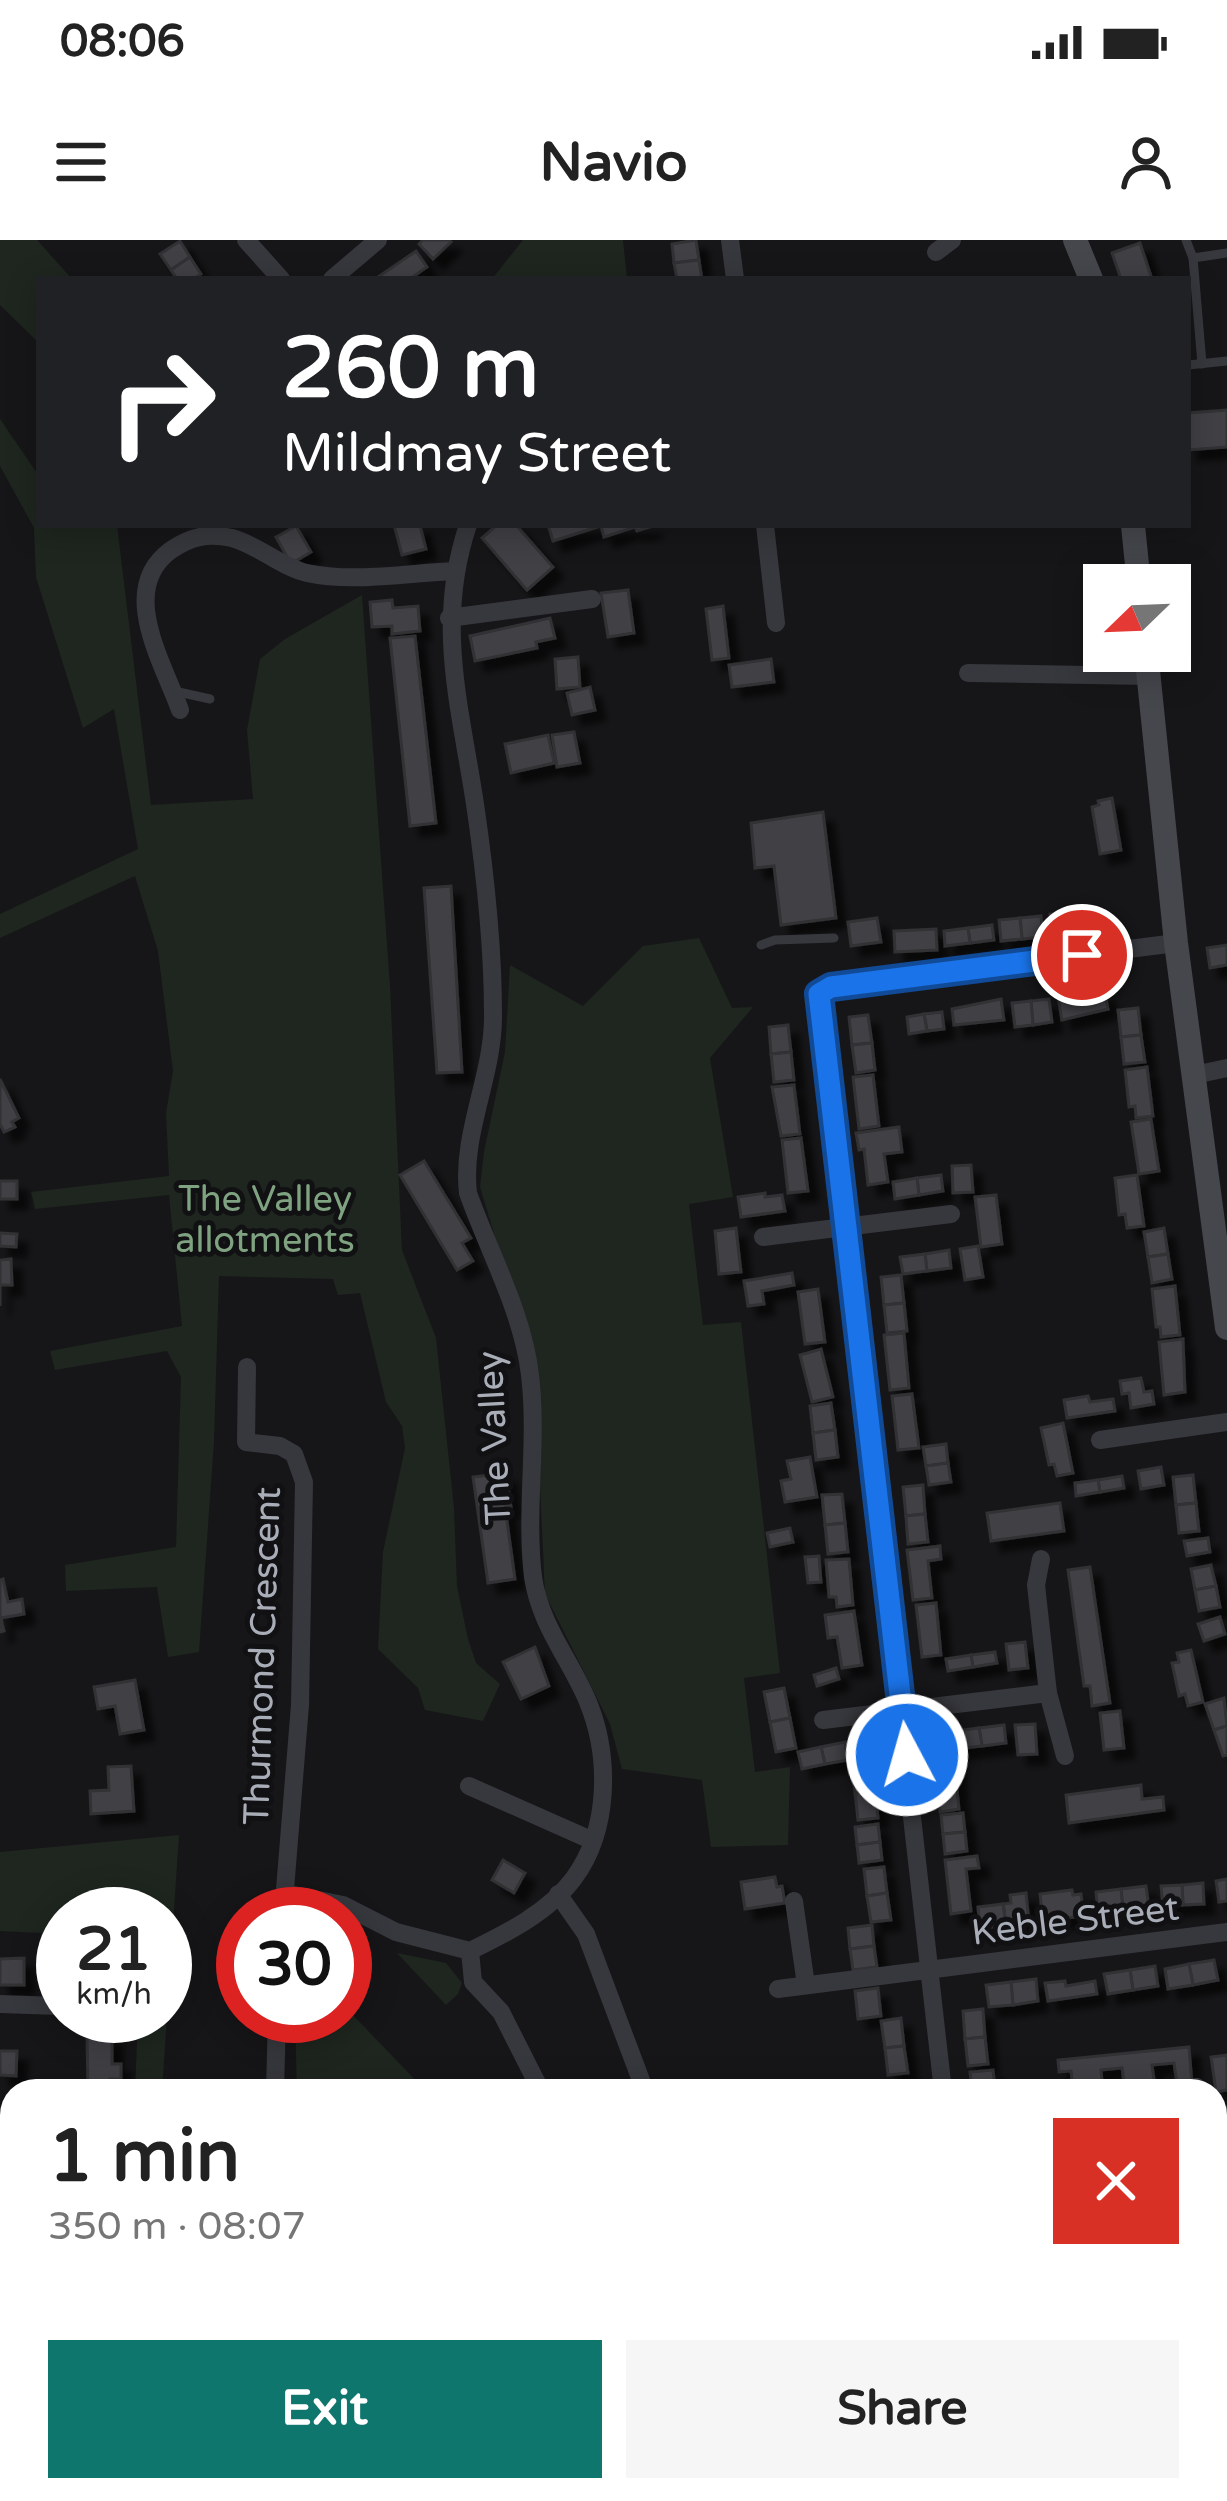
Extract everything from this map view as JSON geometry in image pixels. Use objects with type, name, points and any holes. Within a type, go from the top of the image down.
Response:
[{"type":"street","points":[[246,240],[278,276]]},
{"type":"street","points":[[336,276],[378,240]]},
{"type":"street","points":[[730,240],[735,276]]},
{"type":"street","points":[[1075,240],[1090,276]]},
{"type":"street","name":"The Valley","points":[[468,528],[454,571],[449,618],[475,809],[494,1011],[488,1074],[466,1174],[468,1193],[520,1331],[530,1376],[528,1499],[537,1602],[597,1725],[604,1763],[602,1804],[573,1880],[533,1916],[470,1951]]},
{"type":"street","points":[[765,528],[776,623]]},
{"type":"street","points":[[1133,528],[1137,564]]},
{"type":"street","points":[[177,700],[146,617],[144,598],[155,565],[208,530],[250,545],[303,573],[454,571]]},
{"type":"street","points":[[449,618],[592,599]]},
{"type":"street","points":[[968,673],[1083,667]]},
{"type":"street","points":[[1148,672],[1176,943],[1227,1328]]},
{"type":"street","points":[[942,2079],[819,994],[831,987],[1176,943]]},
{"type":"street","points":[[1194,1075],[1227,1068]]},
{"type":"street","points":[[763,1237],[952,1214]]},
{"type":"street","name":"Thurmond Crescent","points":[[247,1367],[246,1442],[280,1446],[294,1454],[304,1482],[300,1706],[285,1887]]},
{"type":"street","points":[[1100,1440],[1227,1422]]},
{"type":"street","points":[[1040,1559],[1036,1585],[1048,1694],[1065,1756]]},
{"type":"street","points":[[823,1720],[1048,1694]]},
{"type":"street","points":[[469,1786],[591,1840]]},
{"type":"street","points":[[558,1894],[586,1934],[640,2079]]},
{"type":"street","points":[[794,1901],[806,1985]]},
{"type":"street","points":[[372,1920],[396,1932],[470,1951],[473,1982],[501,2012],[535,2079]]},
{"type":"street","name":"Keble Street","points":[[778,1989],[1227,1932]]},
{"type":"street","points":[[0,2004],[36,2005]]},
{"type":"street","points":[[275,2079],[276,2043]]},
{"type":"lane","points":[[1186,240],[1193,258],[1202,364]]},
{"type":"lane","points":[[1193,258],[1227,253]]},
{"type":"lane","points":[[1191,365],[1227,362]]},
{"type":"lane","points":[[177,700],[210,699]]},
{"type":"lane","points":[[761,945],[775,940],[834,938]]},
{"type":"green space","points":[[0,240],[37,240],[69,276],[36,276],[36,340],[0,305]]},
{"type":"green space","points":[[523,240],[623,240],[627,276],[494,276]]},
{"type":"green space","name":"The Valley allotments","points":[[0,419],[36,472],[36,528],[117,528],[151,805],[253,799],[247,730],[260,659],[285,639],[362,595],[390,986],[402,1250],[436,1338],[457,1586],[468,1639],[476,1663],[500,1684],[483,1721],[425,1710],[418,1688],[378,1649],[383,1552],[405,1448],[402,1426],[386,1402],[360,1293],[338,1295],[333,1279],[219,1276],[214,1442],[199,1652],[168,1657],[157,1587],[66,1591],[65,1565],[176,1547],[181,1377],[167,1351],[55,1370],[50,1351],[182,1326],[169,1195],[35,1209],[31,1192],[169,1176],[166,1113],[173,1071],[158,951],[135,876],[0,938],[0,914],[138,849],[114,709],[83,728],[36,577],[34,528],[0,466]]},
{"type":"green space","points":[[699,938],[732,1008],[753,1007],[710,1058],[733,1197],[689,1204],[703,1325],[741,1322],[780,1673],[744,1678],[755,1772],[790,1767],[788,1845],[711,1847],[702,1780],[622,1769],[610,1724],[545,1594],[538,1442],[480,1187],[505,1052],[510,965],[583,1006],[643,946]]},
{"type":"green space","points":[[179,1835],[176,1887],[36,1887],[36,1933],[0,1931],[0,1852]]},
{"type":"green space","points":[[397,1953],[446,1963],[462,1983],[458,1994],[446,2005]]},
{"type":"green space","points":[[372,2035],[414,2079],[297,2079],[296,2043],[372,2043]]},
{"type":"green space","points":[[137,2043],[165,2043],[163,2079],[135,2079]]},
{"type":"building","points":[[423,240],[451,242],[433,259],[419,244]]},
{"type":"building","points":[[696,240],[699,260],[674,263],[672,244]]},
{"type":"building","points":[[180,241],[190,257],[171,270],[160,254]]},
{"type":"building","points":[[1140,243],[1151,276],[1120,276],[1112,253]]},
{"type":"building","points":[[416,251],[427,267],[414,276],[379,276]]},
{"type":"building","points":[[190,257],[201,274],[175,276],[171,270]]},
{"type":"building","points":[[699,260],[702,276],[676,276],[674,263]]},
{"type":"building","points":[[1227,410],[1227,447],[1191,450],[1191,413]]},
{"type":"building","points":[[297,528],[311,552],[291,564],[276,537]]},
{"type":"building","points":[[395,528],[421,528],[426,549],[402,555]]},
{"type":"building","points":[[494,528],[519,528],[553,567],[527,590],[482,538]]},
{"type":"building","points":[[549,528],[595,528],[553,541]]},
{"type":"building","points":[[602,528],[632,528],[604,537]]},
{"type":"building","points":[[628,590],[634,633],[608,637],[601,593]]},
{"type":"building","points":[[392,600],[393,608],[418,606],[420,631],[392,634],[392,626],[372,627],[370,602]]},
{"type":"building","points":[[723,606],[729,658],[712,660],[706,609]]},
{"type":"building","points":[[550,618],[555,638],[536,642],[537,648],[475,661],[470,636]]},
{"type":"building","points":[[415,636],[436,823],[410,826],[390,638]]},
{"type":"building","points":[[578,657],[580,687],[557,689],[555,659]]},
{"type":"building","points":[[771,659],[774,682],[732,687],[729,665]]},
{"type":"building","points":[[590,687],[595,710],[572,715],[567,693]]},
{"type":"building","points":[[574,732],[580,763],[557,767],[552,735]]},
{"type":"building","points":[[548,735],[554,763],[511,773],[505,744]]},
{"type":"building","points":[[1112,798],[1121,850],[1100,854],[1092,807]]},
{"type":"building","points":[[823,812],[836,918],[781,925],[774,866],[755,868],[751,823]]},
{"type":"building","points":[[451,886],[462,1072],[437,1073],[424,888]]},
{"type":"building","points":[[1100,910],[1102,925],[1076,928],[1075,912]]},
{"type":"building","points":[[1075,912],[1076,928],[1052,930],[1050,914]]},
{"type":"building","points":[[1041,916],[1043,937],[1022,939],[1020,918]]},
{"type":"building","points":[[877,918],[881,942],[851,946],[848,922]]},
{"type":"building","points":[[1020,918],[1022,939],[1001,941],[999,920]]},
{"type":"building","points":[[992,925],[994,940],[970,943],[968,928]]},
{"type":"building","points":[[968,928],[970,943],[945,946],[944,931]]},
{"type":"building","points":[[936,929],[937,950],[895,952],[894,931]]},
{"type":"building","points":[[1227,945],[1227,965],[1210,968],[1207,948]]},
{"type":"building","points":[[1105,992],[1108,1009],[1062,1020],[1058,997],[1076,993],[1077,1001]]},
{"type":"building","points":[[1001,999],[1004,1020],[954,1025],[952,1009]]},
{"type":"building","points":[[1049,999],[1052,1022],[1033,1025],[1031,1001]]},
{"type":"building","points":[[1031,1001],[1033,1025],[1015,1027],[1012,1003]]},
{"type":"building","points":[[1138,1008],[1141,1035],[1121,1037],[1118,1010]]},
{"type":"building","points":[[942,1012],[944,1029],[927,1031],[924,1014]]},
{"type":"building","points":[[924,1014],[927,1031],[909,1034],[907,1017]]},
{"type":"building","points":[[868,1015],[872,1043],[852,1045],[849,1017]]},
{"type":"building","points":[[788,1025],[791,1052],[771,1054],[769,1027]]},
{"type":"building","points":[[1141,1035],[1145,1062],[1124,1064],[1121,1037]]},
{"type":"building","points":[[872,1043],[875,1070],[856,1073],[852,1045]]},
{"type":"building","points":[[791,1052],[794,1080],[774,1082],[771,1054]]},
{"type":"building","points":[[1147,1067],[1153,1116],[1136,1118],[1135,1106],[1129,1107],[1125,1070]]},
{"type":"building","points":[[873,1075],[879,1126],[859,1129],[853,1077]]},
{"type":"building","points":[[0,1079],[19,1118],[12,1122],[15,1127],[4,1132],[0,1124]]},
{"type":"building","points":[[794,1085],[800,1134],[781,1136],[772,1087]]},
{"type":"building","points":[[1151,1119],[1159,1171],[1139,1174],[1131,1122]]},
{"type":"building","points":[[899,1127],[902,1152],[884,1154],[888,1182],[868,1185],[864,1149],[859,1150],[856,1133]]},
{"type":"building","points":[[801,1138],[808,1191],[788,1193],[782,1140]]},
{"type":"building","points":[[424,1161],[471,1238],[462,1243],[473,1261],[457,1270],[400,1175]]},
{"type":"building","points":[[971,1165],[973,1192],[953,1193],[952,1166]]},
{"type":"building","points":[[941,1175],[943,1191],[919,1195],[917,1178]]},
{"type":"building","points":[[1137,1175],[1144,1226],[1127,1228],[1125,1214],[1119,1215],[1115,1178]]},
{"type":"building","points":[[917,1178],[919,1195],[895,1199],[893,1182]]},
{"type":"building","points":[[0,1181],[17,1181],[17,1199],[0,1199]]},
{"type":"building","points":[[765,1193],[765,1197],[782,1195],[785,1211],[741,1217],[738,1197]]},
{"type":"building","points":[[996,1195],[1002,1244],[981,1247],[975,1197]]},
{"type":"building","points":[[736,1228],[741,1272],[719,1274],[715,1231]]},
{"type":"building","points":[[1164,1228],[1168,1254],[1148,1257],[1144,1232]]},
{"type":"building","points":[[0,1233],[17,1234],[16,1247],[0,1246]]},
{"type":"building","points":[[978,1246],[983,1277],[965,1280],[960,1249]]},
{"type":"building","points":[[949,1250],[951,1268],[927,1271],[925,1254]]},
{"type":"building","points":[[925,1254],[927,1271],[903,1274],[900,1257]]},
{"type":"building","points":[[1168,1254],[1172,1279],[1152,1283],[1148,1257]]},
{"type":"building","points":[[11,1259],[12,1285],[0,1285],[0,1260]]},
{"type":"building","points":[[792,1273],[794,1285],[762,1291],[764,1304],[748,1306],[744,1281]]},
{"type":"building","points":[[901,1275],[904,1303],[884,1305],[881,1277]]},
{"type":"building","points":[[1175,1286],[1180,1335],[1161,1337],[1152,1289]]},
{"type":"building","points":[[818,1289],[825,1342],[805,1344],[798,1292]]},
{"type":"building","points":[[904,1303],[907,1331],[887,1333],[884,1305]]},
{"type":"building","points":[[904,1333],[909,1388],[890,1390],[884,1335]]},
{"type":"building","points":[[1183,1339],[1185,1392],[1164,1395],[1159,1342]]},
{"type":"building","points":[[821,1349],[833,1397],[812,1402],[800,1355]]},
{"type":"building","points":[[1141,1378],[1144,1392],[1152,1391],[1154,1404],[1131,1408],[1129,1393],[1122,1394],[1120,1381]]},
{"type":"building","points":[[912,1394],[919,1448],[898,1450],[892,1396]]},
{"type":"building","points":[[1088,1396],[1090,1402],[1113,1399],[1115,1411],[1067,1418],[1064,1400]]},
{"type":"building","points":[[831,1403],[835,1430],[813,1433],[810,1406]]},
{"type":"building","points":[[1063,1423],[1073,1473],[1057,1476],[1054,1464],[1049,1465],[1041,1428]]},
{"type":"building","points":[[835,1430],[838,1457],[816,1460],[813,1433]]},
{"type":"building","points":[[946,1444],[948,1463],[926,1466],[923,1447]]},
{"type":"building","points":[[810,1457],[817,1497],[785,1502],[781,1481],[791,1479],[787,1461]]},
{"type":"building","points":[[948,1463],[951,1482],[929,1485],[926,1466]]},
{"type":"building","points":[[1161,1467],[1164,1485],[1141,1489],[1138,1471]]},
{"type":"building","points":[[506,1473],[511,1507],[505,1507],[515,1579],[488,1583],[473,1477]]},
{"type":"building","points":[[1193,1475],[1196,1503],[1176,1505],[1173,1477]]},
{"type":"building","points":[[1122,1476],[1124,1488],[1100,1492],[1098,1480]]},
{"type":"building","points":[[1098,1480],[1100,1492],[1076,1496],[1075,1483]]},
{"type":"building","points":[[923,1485],[925,1514],[906,1516],[903,1487]]},
{"type":"building","points":[[842,1494],[845,1523],[825,1525],[822,1495]]},
{"type":"building","points":[[1060,1503],[1064,1531],[991,1541],[987,1513]]},
{"type":"building","points":[[1196,1503],[1199,1531],[1179,1533],[1176,1505]]},
{"type":"building","points":[[925,1514],[928,1542],[908,1544],[906,1516]]},
{"type":"building","points":[[845,1523],[848,1552],[828,1554],[825,1525]]},
{"type":"building","points":[[790,1528],[793,1542],[770,1547],[767,1533]]},
{"type":"building","points":[[1208,1538],[1210,1552],[1187,1556],[1184,1541]]},
{"type":"building","points":[[940,1546],[941,1559],[928,1561],[932,1598],[913,1600],[907,1550]]},
{"type":"building","points":[[819,1556],[821,1582],[808,1583],[805,1557]]},
{"type":"building","points":[[849,1559],[853,1605],[837,1607],[836,1597],[829,1597],[826,1560]]},
{"type":"building","points":[[1211,1565],[1216,1586],[1195,1590],[1191,1569]]},
{"type":"building","points":[[1090,1567],[1110,1703],[1092,1706],[1090,1686],[1084,1686],[1068,1570]]},
{"type":"building","points":[[0,1580],[8,1602],[22,1599],[24,1614],[1,1618],[4,1631],[0,1632]]},
{"type":"building","points":[[1216,1586],[1220,1607],[1199,1611],[1195,1590]]},
{"type":"building","points":[[936,1603],[941,1655],[922,1657],[916,1605]]},
{"type":"building","points":[[854,1611],[862,1665],[842,1668],[837,1637],[828,1638],[825,1615]]},
{"type":"building","points":[[1220,1617],[1225,1634],[1204,1641],[1198,1624]]},
{"type":"building","points":[[1025,1642],[1028,1668],[1009,1670],[1006,1644]]},
{"type":"building","points":[[535,1647],[549,1686],[521,1699],[503,1662]]},
{"type":"building","points":[[1191,1650],[1203,1702],[1188,1706],[1185,1694],[1179,1696],[1172,1663],[1179,1662],[1177,1653]]},
{"type":"building","points":[[995,1652],[997,1663],[973,1667],[971,1655]]},
{"type":"building","points":[[971,1655],[973,1667],[948,1671],[946,1659]]},
{"type":"building","points":[[836,1668],[839,1679],[817,1686],[814,1675]]},
{"type":"building","points":[[135,1680],[144,1730],[120,1734],[115,1706],[98,1709],[94,1687]]},
{"type":"building","points":[[784,1688],[790,1718],[770,1722],[764,1692]]},
{"type":"building","points":[[1224,1698],[1227,1726],[1214,1730],[1205,1704]]},
{"type":"building","points":[[1120,1711],[1124,1748],[1104,1750],[1100,1713]]},
{"type":"building","points":[[790,1718],[796,1748],[776,1752],[770,1722]]},
{"type":"building","points":[[1035,1724],[1037,1754],[1018,1755],[1015,1725]]},
{"type":"building","points":[[1004,1725],[1006,1743],[982,1746],[979,1728]]},
{"type":"building","points":[[1227,1726],[1227,1755],[1223,1756],[1214,1730]]},
{"type":"building","points":[[979,1728],[982,1746],[957,1749],[955,1731]]},
{"type":"building","points":[[845,1742],[848,1760],[825,1764],[821,1747]]},
{"type":"building","points":[[821,1747],[825,1764],[802,1769],[798,1752]]},
{"type":"building","points":[[953,1753],[959,1809],[940,1812],[933,1755]]},
{"type":"building","points":[[872,1765],[875,1791],[855,1793],[852,1767]]},
{"type":"building","points":[[131,1766],[134,1811],[91,1814],[90,1791],[109,1790],[108,1767]]},
{"type":"building","points":[[1141,1785],[1142,1799],[1163,1797],[1164,1810],[1069,1823],[1066,1795]]},
{"type":"building","points":[[875,1791],[878,1818],[858,1820],[855,1793]]},
{"type":"building","points":[[963,1813],[965,1832],[943,1834],[941,1815]]},
{"type":"building","points":[[878,1824],[880,1842],[857,1845],[855,1827]]},
{"type":"building","points":[[965,1832],[967,1851],[945,1854],[943,1834]]},
{"type":"building","points":[[880,1842],[882,1860],[859,1863],[857,1845]]},
{"type":"building","points":[[977,1856],[979,1868],[966,1869],[971,1911],[951,1914],[945,1860]]},
{"type":"building","points":[[503,1860],[525,1873],[514,1893],[492,1880]]},
{"type":"building","points":[[884,1867],[887,1893],[867,1896],[864,1869]]},
{"type":"building","points":[[775,1877],[785,1903],[745,1909],[741,1882]]},
{"type":"building","points":[[1227,1879],[1227,1901],[1219,1902],[1216,1881]]},
{"type":"building","points":[[1203,1883],[1204,1904],[1183,1905],[1182,1885]]},
{"type":"building","points":[[1182,1885],[1183,1905],[1163,1907],[1161,1886]]},
{"type":"building","points":[[1146,1886],[1149,1908],[1123,1911],[1121,1889]]},
{"type":"building","points":[[1121,1889],[1123,1911],[1098,1914],[1096,1892]]},
{"type":"building","points":[[1072,1890],[1073,1895],[1081,1894],[1084,1916],[1043,1921],[1040,1894]]},
{"type":"building","points":[[887,1893],[891,1920],[871,1922],[867,1896]]},
{"type":"building","points":[[1026,1893],[1029,1922],[1006,1925],[1003,1904],[1011,1903],[1010,1895]]},
{"type":"building","points":[[1003,1904],[1006,1925],[980,1929],[978,1907]]},
{"type":"building","points":[[872,1925],[874,1946],[850,1949],[848,1928]]},
{"type":"building","points":[[874,1946],[877,1967],[853,1970],[850,1949]]},
{"type":"building","points":[[24,1958],[24,1985],[0,1985],[0,1959]]},
{"type":"building","points":[[1214,1960],[1218,1980],[1193,1985],[1189,1964]]},
{"type":"building","points":[[1189,1964],[1193,1985],[1168,1989],[1165,1969]]},
{"type":"building","points":[[1155,1966],[1158,1986],[1133,1990],[1130,1970]]},
{"type":"building","points":[[1130,1970],[1133,1990],[1108,1994],[1104,1974]]},
{"type":"building","points":[[1036,1979],[1038,2001],[1013,2005],[1011,1982]]},
{"type":"building","points":[[1065,1981],[1066,1986],[1095,1981],[1097,1994],[1048,2001],[1045,1983]]},
{"type":"building","points":[[1011,1982],[1013,2005],[989,2007],[986,1985]]},
{"type":"building","points":[[878,1988],[881,2016],[858,2019],[855,1991]]},
{"type":"building","points":[[983,2009],[985,2037],[965,2039],[963,2011]]},
{"type":"building","points":[[901,2018],[904,2046],[885,2048],[881,2021]]},
{"type":"building","points":[[985,2037],[988,2064],[968,2066],[965,2039]]},
{"type":"building","points":[[87,2043],[112,2043],[112,2064],[121,2064],[121,2079],[88,2079]]},
{"type":"building","points":[[904,2046],[908,2073],[888,2075],[885,2048]]},
{"type":"building","points":[[1189,2047],[1192,2079],[1176,2079],[1174,2063],[1152,2065],[1154,2079],[1124,2079],[1122,2068],[1101,2070],[1102,2079],[1072,2079],[1071,2071],[1059,2072],[1058,2060]]},
{"type":"building","points":[[0,2051],[17,2051],[16,2076],[0,2075]]},
{"type":"building","points":[[1227,2055],[1227,2079],[1214,2079],[1211,2057]]},
{"type":"building","points":[[993,2070],[994,2079],[971,2079],[970,2072]]},
{"type":"route","points":[[907,1755],[819,994],[831,987],[1082,955]]}]
